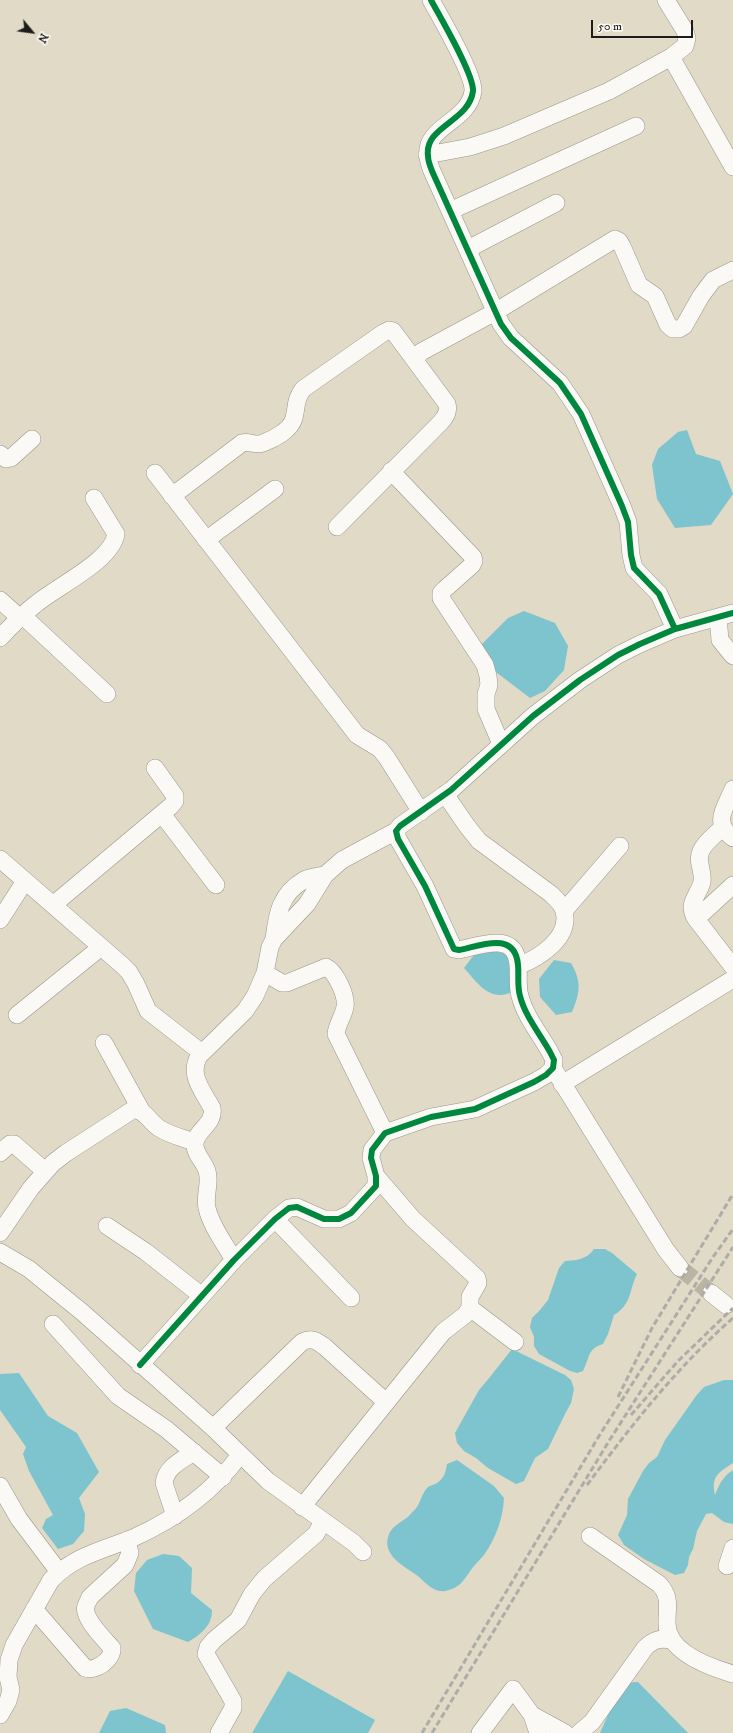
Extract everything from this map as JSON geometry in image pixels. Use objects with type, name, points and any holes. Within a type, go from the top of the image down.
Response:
[{"type":"street","points":[[431,0],[470,76],[473,91],[468,106],[456,119],[437,131],[429,143],[427,155],[432,171],[495,312],[511,338],[560,383],[581,414],[628,522],[631,556],[634,568],[659,594],[675,629]]},
{"type":"street","points":[[427,155],[470,147],[511,133],[609,91],[671,58],[685,46],[687,38],[685,31],[666,0]]},
{"type":"street","points":[[671,58],[733,167]]},
{"type":"street","points":[[450,211],[636,126]]},
{"type":"street","points":[[468,249],[556,203]]},
{"type":"street","points":[[416,362],[417,357],[421,352],[495,312],[614,239],[619,241],[622,246],[639,285],[654,296],[668,325],[673,329],[679,329],[684,326],[701,296],[713,280],[733,270]]},
{"type":"street","points":[[172,496],[242,444],[247,442],[257,444],[263,443],[286,430],[291,425],[294,418],[296,400],[303,389],[383,332],[389,330],[393,331],[397,334],[447,404],[447,414],[441,422],[337,527]]},
{"type":"street","points":[[0,454],[6,459],[11,458],[32,440]]},
{"type":"street","points":[[391,471],[473,557],[474,561],[472,566],[445,588],[441,593],[441,598],[485,665],[489,685],[486,694],[486,709],[501,744]]},
{"type":"street","points":[[155,473],[357,735],[380,749],[421,812]]},
{"type":"street","points":[[206,540],[275,489]]},
{"type":"street","points":[[0,638],[37,603],[96,562],[111,548],[116,534],[94,498]]},
{"type":"street","points":[[0,600],[107,694]]},
{"type":"street","points":[[234,1260],[211,1221],[206,1199],[209,1179],[208,1171],[195,1149],[195,1142],[198,1136],[210,1121],[213,1114],[212,1108],[195,1076],[195,1062],[202,1053],[245,1011],[255,996],[265,973],[270,947],[274,939],[307,904],[325,875],[342,860],[396,831],[400,826],[446,794],[501,744],[565,691],[618,655],[675,629],[725,615],[720,640],[733,656]]},
{"type":"street","points":[[53,905],[162,814],[175,801],[175,796],[155,768]]},
{"type":"street","points":[[733,789],[722,816],[728,833],[705,845],[698,858],[703,874],[702,881],[692,906],[692,913],[696,919],[733,967]]},
{"type":"street","points":[[446,794],[467,826],[479,841],[551,894],[559,902],[564,911],[564,926],[560,936],[540,957],[518,966]]},
{"type":"street","points":[[162,814],[216,886]]},
{"type":"street","points":[[140,1365],[234,1260],[275,1219],[289,1208],[297,1207],[324,1219],[339,1219],[351,1212],[376,1186],[376,1176],[371,1158],[372,1150],[385,1133],[431,1117],[462,1112],[486,1105],[534,1082],[546,1075],[552,1068],[554,1060],[522,1004],[519,994],[517,956],[511,947],[503,943],[494,942],[459,950],[454,949],[425,886],[398,839],[396,831]]},
{"type":"street","points":[[564,911],[620,846]]},
{"type":"street","points":[[0,859],[129,972],[148,1011],[202,1053]]},
{"type":"street","points":[[0,920],[25,881]]},
{"type":"street","points":[[696,919],[733,885]]},
{"type":"street","points":[[16,1015],[100,948]]},
{"type":"street","points":[[265,973],[282,983],[287,983],[326,966],[335,973],[345,999],[345,1008],[337,1025],[336,1034],[385,1133]]},
{"type":"street","points":[[562,1084],[733,978]]},
{"type":"street","points":[[104,1043],[141,1110],[158,1127],[167,1132],[195,1142]]},
{"type":"street","points":[[552,1068],[666,1250],[680,1268]]},
{"type":"street","points":[[0,1233],[7,1221],[45,1171],[66,1153],[126,1114],[134,1109],[141,1110]]},
{"type":"street","points":[[0,1153],[10,1144],[14,1144],[45,1171]]},
{"type":"street","points":[[302,1507],[442,1332],[465,1315],[470,1308],[470,1297],[478,1283],[477,1278],[413,1219],[376,1176]]},
{"type":"street","points":[[275,1219],[351,1298]]},
{"type":"street","points":[[106,1226],[146,1252],[202,1296]]},
{"type":"street","points":[[0,1252],[29,1268],[82,1312],[140,1365],[213,1428],[232,1466]]},
{"type":"street","points":[[712,1293],[726,1304]]},
{"type":"street","points":[[470,1308],[514,1342]]},
{"type":"street","points":[[53,1324],[118,1396],[166,1429],[194,1452],[268,1481],[302,1507],[320,1527],[354,1543],[363,1552]]},
{"type":"street","points":[[213,1428],[302,1342],[308,1339],[316,1341],[325,1348],[386,1402]]},
{"type":"street","points":[[176,1516],[164,1483],[165,1478],[170,1468],[194,1452]]},
{"type":"street","points":[[0,1715],[8,1701],[5,1688],[8,1677],[9,1660],[14,1645],[51,1580],[77,1559],[127,1540],[176,1516],[210,1490],[232,1466]]},
{"type":"street","points":[[0,1486],[19,1520],[59,1572]]},
{"type":"street","points":[[219,1733],[232,1708],[233,1701],[206,1654],[208,1647],[238,1620],[252,1594],[264,1579],[320,1527]]},
{"type":"street","points":[[590,1536],[659,1584],[666,1592],[668,1603],[666,1624],[671,1640],[679,1649],[692,1658],[733,1674]]},
{"type":"street","points":[[34,1608],[85,1668],[92,1669],[107,1661],[110,1658],[112,1648],[88,1618],[85,1611],[86,1604],[90,1597],[125,1564],[130,1553],[127,1540]]},
{"type":"street","points":[[727,1566],[733,1548]]},
{"type":"street","points":[[579,1733],[592,1722],[645,1648],[652,1641],[661,1638],[671,1640]]},
{"type":"street","points":[[480,1733],[513,1689],[532,1715],[538,1733]]},
{"type":"street","points":[[532,1715],[565,1733]]},
{"type":"water","points":[[687,430],[696,454],[720,461],[733,494],[711,525],[675,528],[657,499],[652,465],[658,449],[678,432]]},
{"type":"water","points":[[524,611],[555,623],[568,646],[564,670],[545,691],[530,698],[484,663],[478,648],[508,618]]},
{"type":"water","points":[[477,951],[500,952],[510,956],[518,965],[510,993],[502,995],[489,992],[478,984],[464,968]]},
{"type":"water","points":[[554,960],[571,963],[577,976],[579,988],[572,1012],[556,1015],[540,997],[539,979]]},
{"type":"water","points":[[594,1249],[605,1249],[612,1253],[637,1274],[627,1301],[620,1311],[614,1315],[603,1344],[591,1351],[583,1371],[577,1373],[570,1371],[539,1354],[534,1346],[534,1337],[530,1327],[532,1318],[548,1300],[559,1268],[565,1261],[577,1260],[588,1255]]},
{"type":"water","points":[[512,1349],[565,1375],[571,1380],[574,1389],[571,1403],[548,1449],[535,1458],[524,1481],[516,1484],[488,1468],[476,1458],[464,1451],[457,1443],[455,1433],[479,1390]]},
{"type":"water","points":[[19,1373],[48,1416],[77,1433],[99,1472],[79,1498],[85,1514],[84,1531],[73,1544],[58,1549],[42,1528],[46,1519],[53,1515],[29,1471],[23,1454],[26,1447],[0,1410],[0,1374]]},
{"type":"water","points":[[724,1380],[733,1380],[733,1463],[717,1476],[714,1483],[714,1489],[715,1495],[724,1478],[733,1470],[733,1524],[724,1522],[712,1513],[706,1514],[697,1531],[693,1549],[684,1573],[675,1575],[644,1559],[624,1545],[618,1535],[627,1515],[628,1499],[643,1471],[649,1463],[657,1457],[665,1440],[704,1387]]},
{"type":"water","points":[[457,1460],[494,1486],[504,1498],[500,1520],[495,1535],[484,1555],[459,1585],[451,1590],[440,1591],[428,1586],[399,1563],[390,1553],[387,1541],[393,1528],[409,1516],[416,1508],[427,1488],[437,1483],[443,1477],[447,1464]]},
{"type":"water","points":[[163,1554],[179,1556],[192,1568],[191,1593],[212,1610],[212,1616],[205,1629],[188,1642],[153,1629],[134,1591],[136,1573],[147,1560]]},
{"type":"water","points":[[288,1671],[375,1720],[368,1733],[252,1733]]},
{"type":"water","points":[[638,1682],[688,1733],[600,1733],[622,1683]]},
{"type":"water","points":[[126,1708],[165,1725],[166,1733],[99,1733],[110,1711]]},
{"type":"tunnel","points":[[680,1268],[711,1293]]},
{"type":"railway","points":[[618,1397],[652,1328],[733,1194]]},
{"type":"railway","points":[[422,1733],[599,1436],[713,1257],[733,1229]]},
{"type":"railway","points":[[432,1733],[609,1441],[733,1247]]},
{"type":"railway","points":[[631,1415],[678,1361],[733,1308]]},
{"type":"railway","points":[[587,1485],[620,1441],[674,1377],[693,1356],[733,1318]]},
{"type":"cycle path","points":[[431,0],[463,59],[472,83],[473,91],[470,101],[464,110],[439,130],[433,138],[429,146],[428,156],[431,169],[501,324],[511,338],[560,383],[581,414],[628,522],[631,555],[634,568],[659,594],[675,629]]},
{"type":"cycle path","points":[[140,1365],[234,1260],[275,1219],[289,1208],[297,1207],[324,1219],[339,1219],[351,1213],[376,1186],[376,1176],[371,1158],[372,1150],[385,1133],[431,1117],[475,1109],[534,1082],[546,1075],[553,1068],[554,1060],[529,1018],[522,1003],[519,992],[518,965],[515,954],[510,947],[504,944],[495,943],[459,950],[454,949],[425,886],[398,839],[396,831],[400,826],[451,790],[533,716],[580,680],[618,655],[675,629],[733,613]]}]
